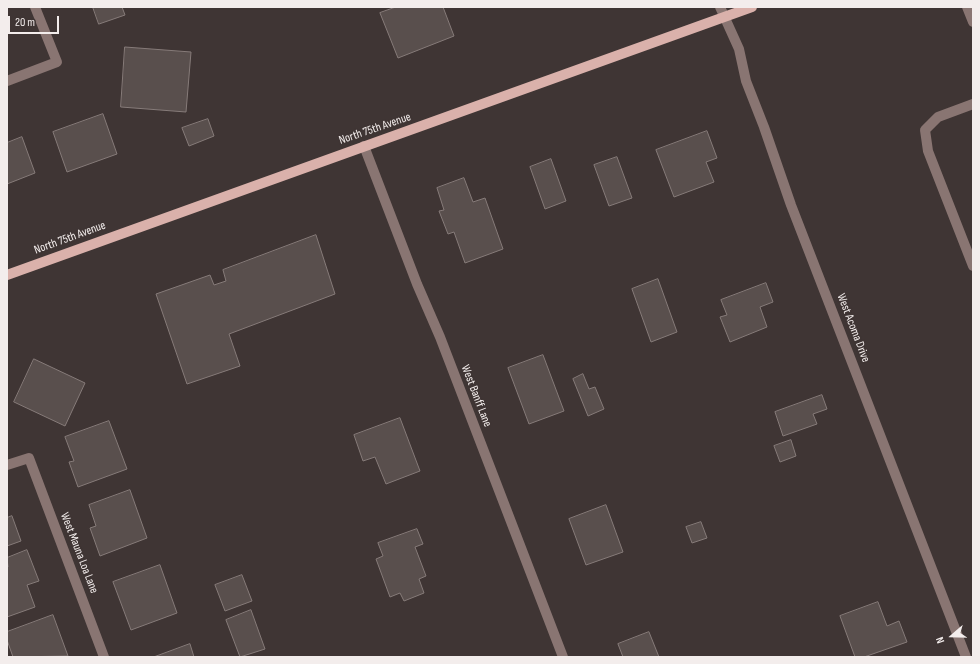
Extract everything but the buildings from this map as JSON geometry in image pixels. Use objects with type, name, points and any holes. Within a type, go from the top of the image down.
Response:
[{"type":"main road","name":"North 75th Avenue","points":[[7,275],[752,7]]},
{"type":"street","points":[[7,81],[56,62],[35,7]]},
{"type":"street","name":"West Acoma Drive","points":[[720,7],[739,49],[746,80],[791,205],[966,657]]},
{"type":"street","points":[[967,7],[973,22]]},
{"type":"street","points":[[973,104],[938,117],[925,130],[928,151],[973,266]]},
{"type":"street","name":"West Banff Lane","points":[[364,146],[414,277],[440,337],[563,657]]},
{"type":"street","name":"West Mauna Loa Lane","points":[[7,465],[29,458],[104,657]]}]
